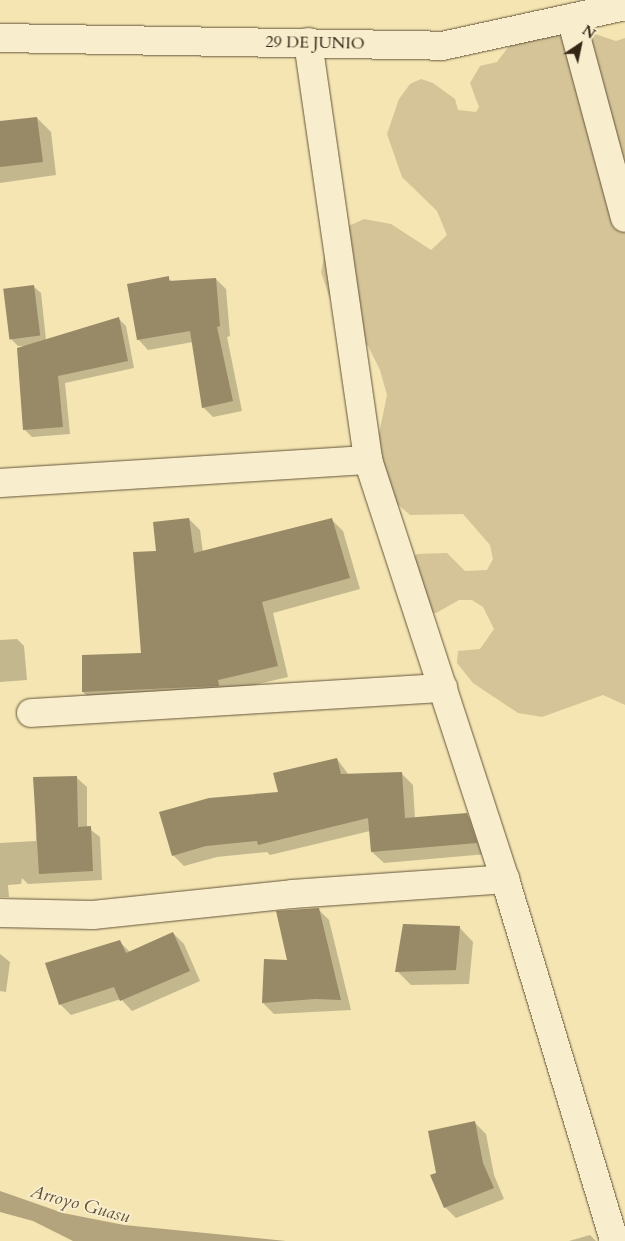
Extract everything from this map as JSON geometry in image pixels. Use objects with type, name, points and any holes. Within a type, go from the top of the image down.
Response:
[{"type":"street","name":"29 DE JUNIO","points":[[0,38],[308,42],[442,46],[625,6]]},
{"type":"street","points":[[571,18],[625,218]]},
{"type":"street","points":[[308,42],[368,460],[505,879],[614,1241]]},
{"type":"street","points":[[0,483],[368,460]]},
{"type":"street","points":[[31,713],[443,688]]},
{"type":"street","points":[[0,913],[93,915],[292,894],[505,879]]},
{"type":"shaded area","points":[[589,32],[616,41],[625,38],[625,705],[603,695],[542,717],[518,713],[473,683],[457,663],[458,651],[480,649],[494,629],[483,607],[472,600],[459,600],[436,613],[424,612],[408,563],[417,554],[447,553],[465,571],[487,570],[493,559],[490,545],[463,514],[410,515],[387,495],[372,468],[387,395],[380,370],[368,346],[348,326],[329,296],[321,272],[326,248],[342,229],[364,219],[391,224],[431,250],[447,235],[437,211],[402,177],[387,134],[399,99],[410,84],[421,79],[433,83],[455,99],[458,110],[476,112],[479,107],[470,83],[480,66],[497,62],[509,46],[549,33]]},
{"type":"shaded area","points":[[0,1191],[63,1213],[124,1225],[286,1241],[73,1241],[33,1221],[0,1212]]},
{"type":"building","points":[[37,117],[43,162],[0,167],[0,121]]},
{"type":"building","points":[[169,276],[169,281],[216,278],[220,326],[217,327],[233,401],[202,408],[190,331],[137,340],[127,284]]},
{"type":"building","points":[[34,285],[40,336],[9,339],[3,289]]},
{"type":"building","points":[[119,317],[128,361],[58,376],[63,427],[23,430],[17,348]]},
{"type":"building","points":[[189,518],[194,553],[332,518],[350,578],[262,602],[278,666],[218,680],[219,686],[82,692],[82,655],[141,653],[133,552],[156,551],[153,522]]},
{"type":"building","points":[[337,758],[341,774],[402,772],[405,818],[467,813],[477,843],[371,852],[368,818],[258,845],[257,841],[206,846],[172,856],[159,812],[209,798],[278,792],[273,773]]},
{"type":"building","points":[[77,776],[78,827],[91,826],[93,871],[39,874],[33,777]]},
{"type":"building","points":[[319,908],[341,1000],[315,999],[262,1003],[264,959],[287,960],[276,911]]},
{"type":"building","points":[[403,924],[460,926],[456,970],[395,972]]},
{"type":"building","points":[[173,932],[190,971],[120,1001],[114,987],[59,1005],[45,963],[120,940],[126,953]]},
{"type":"building","points":[[475,1121],[483,1163],[494,1188],[444,1208],[430,1175],[436,1173],[428,1131]]},
{"type":"water label","name":"Arroyo Guasu","points":[[80,1205]]}]
